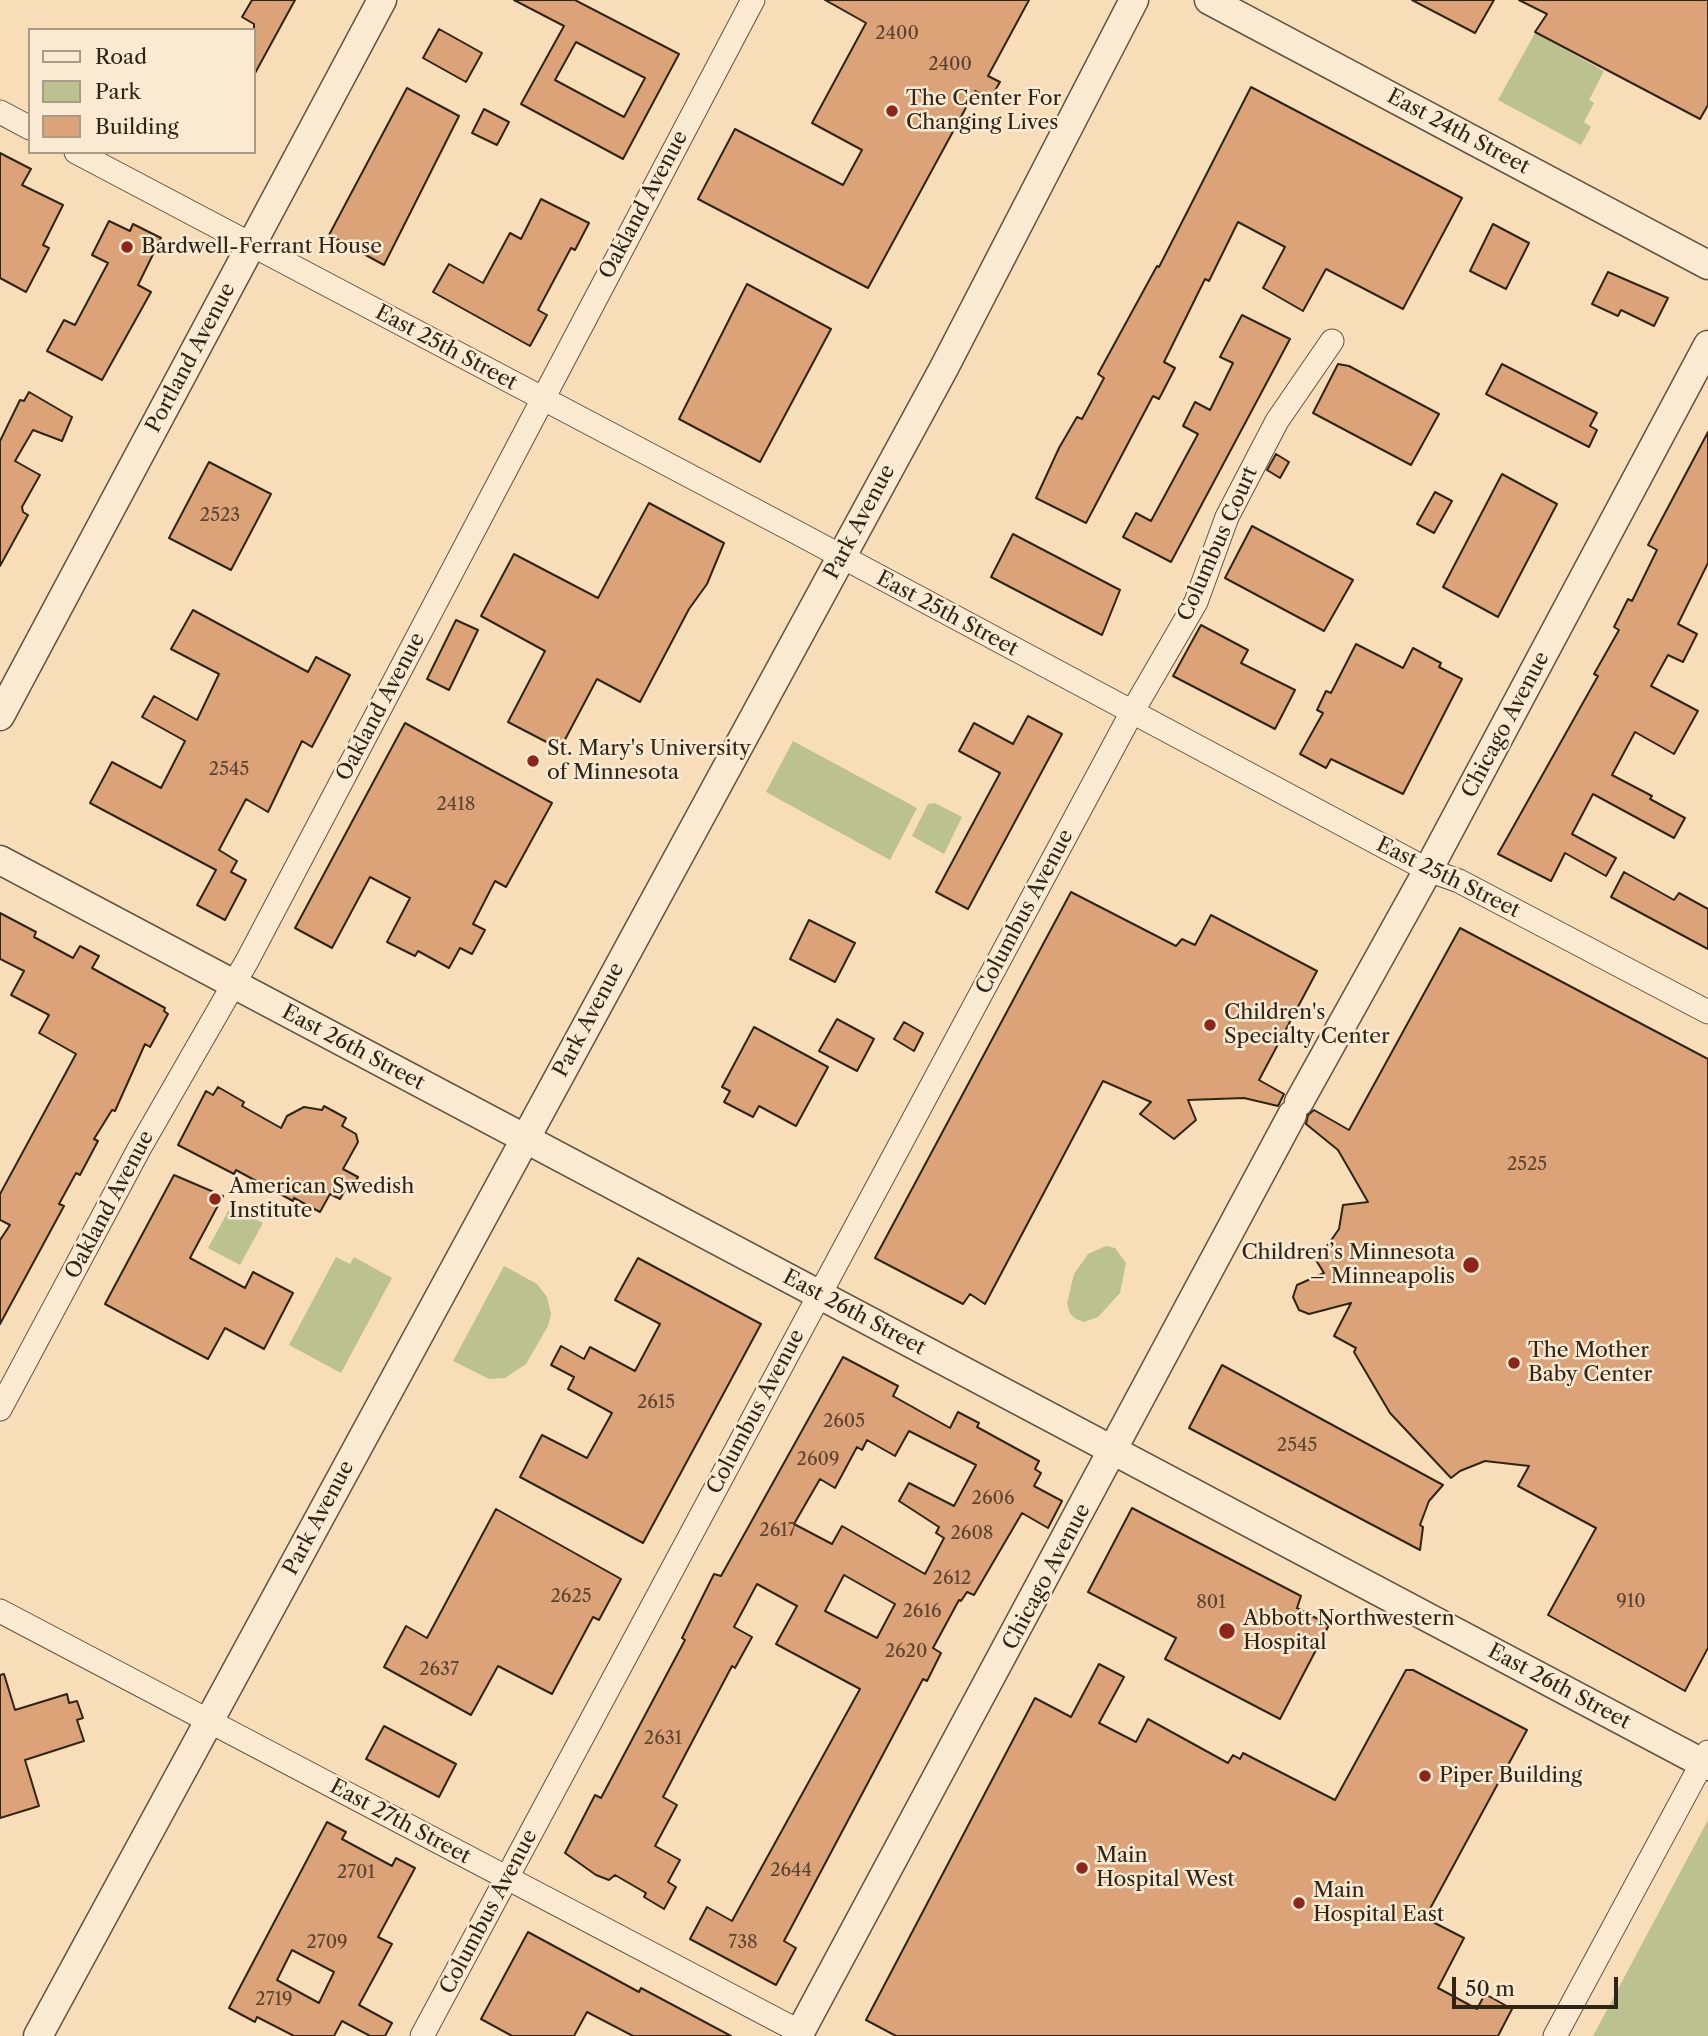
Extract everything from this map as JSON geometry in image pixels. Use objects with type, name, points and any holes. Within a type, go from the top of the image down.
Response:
[{"type":"street","name":"Portland Avenue","points":[[0,716],[382,0]]},
{"type":"street","name":"Oakland Avenue","points":[[0,1409],[139,1150],[234,984],[753,0]]},
{"type":"street","name":"Park Avenue","points":[[38,2036],[944,369],[1134,0]]},
{"type":"street","name":"East 24th Street","points":[[1209,0],[1708,265]]},
{"type":"street","points":[[0,112],[28,127]]},
{"type":"street","name":"East 25th Street","points":[[80,154],[1428,870],[1459,881],[1708,1012]]},
{"type":"street","name":"Columbus Court","points":[[1131,713],[1196,602],[1227,517],[1277,421],[1332,341]]},
{"type":"street","name":"Chicago Avenue","points":[[799,2034],[1296,1109],[1428,870],[1708,345]]},
{"type":"street","name":"Columbus Avenue","points":[[422,2036],[508,1880],[1131,713]]},
{"type":"street","name":"East 26th Street","points":[[0,860],[1113,1451],[1706,1760]]},
{"type":"street","name":"East 27th Street","points":[[0,1611],[799,2034]]},
{"type":"street","points":[[1555,2036],[1706,1760]]},
{"type":"green space","points":[[1535,33],[1604,71],[1589,100],[1594,103],[1584,122],[1591,127],[1581,145],[1498,100]]},
{"type":"green space","points":[[793,741],[917,808],[890,860],[766,792]]},
{"type":"green space","points":[[935,803],[962,817],[944,854],[912,836],[928,804]]},
{"type":"green space","points":[[231,1206],[263,1223],[240,1265],[208,1248]]},
{"type":"green space","points":[[1106,1246],[1115,1248],[1126,1263],[1120,1293],[1098,1317],[1084,1322],[1070,1314],[1067,1303],[1074,1274],[1088,1254]]},
{"type":"green space","points":[[336,1257],[350,1264],[354,1257],[392,1278],[341,1373],[289,1345]]},
{"type":"green space","points":[[504,1266],[537,1284],[547,1297],[551,1314],[548,1326],[526,1364],[505,1378],[489,1379],[453,1361]]},
{"type":"green space","points":[[1708,1820],[1708,2036],[1593,2036]]},
{"type":"building","points":[[252,0],[295,0],[256,71],[256,28],[242,17]]},
{"type":"building","points":[[514,0],[575,0],[679,54],[623,159],[521,104],[564,26]],"holes":[[[576,42],[645,78],[624,117],[555,80]]]},
{"type":"building","name":"The Center For Changing Lives","points":[[825,0],[1029,0],[988,76],[1000,82],[990,99],[975,91],[868,288],[698,199],[735,129],[843,185],[862,150],[812,123],[866,23]]},
{"type":"building","points":[[1412,0],[1494,0],[1475,33]]},
{"type":"building","points":[[1519,0],[1708,0],[1708,105],[1700,119],[1535,32],[1547,14]]},
{"type":"building","points":[[439,29],[482,53],[466,82],[423,58]]},
{"type":"building","points":[[1251,87],[1462,198],[1403,309],[1326,269],[1303,311],[1263,288],[1285,247],[1238,222],[1209,281],[1205,279],[1164,362],[1175,368],[1159,399],[1153,396],[1086,523],[1036,498],[1059,448],[1077,417],[1082,419],[1104,378],[1098,374],[1157,266],[1159,267]]},
{"type":"building","points":[[407,88],[459,116],[384,265],[329,235]]},
{"type":"building","points":[[484,109],[509,122],[497,145],[472,133]]},
{"type":"building","points":[[0,153],[31,169],[22,185],[63,205],[43,245],[49,248],[26,292],[0,278]]},
{"type":"building","points":[[541,199],[589,223],[575,250],[571,248],[538,310],[547,315],[530,346],[433,292],[449,264],[483,283],[510,233],[521,239]]},
{"type":"building","points":[[109,221],[130,231],[133,224],[161,238],[138,285],[151,292],[102,380],[47,351],[64,320],[75,325],[108,263],[92,255]]},
{"type":"building","points":[[1493,224],[1529,243],[1506,289],[1470,271]]},
{"type":"building","points":[[1608,272],[1668,298],[1654,326],[1621,310],[1618,316],[1592,304]]},
{"type":"building","points":[[747,284],[831,329],[760,462],[679,419]]},
{"type":"building","points":[[1242,315],[1290,339],[1171,562],[1123,537],[1136,513],[1151,521],[1198,434],[1183,426],[1195,402],[1210,410],[1233,363],[1220,357]]},
{"type":"building","points":[[1338,364],[1349,366],[1439,414],[1411,465],[1313,413]]},
{"type":"building","points":[[1502,364],[1597,413],[1590,426],[1597,430],[1589,447],[1486,394]]},
{"type":"building","points":[[29,392],[72,417],[62,441],[33,430],[15,461],[40,475],[22,507],[23,512],[28,515],[0,566],[0,441],[20,400],[24,401]]},
{"type":"building","points":[[1708,432],[1708,563],[1678,624],[1697,634],[1683,662],[1668,655],[1651,686],[1698,711],[1674,754],[1635,732],[1612,775],[1652,796],[1650,799],[1685,818],[1674,838],[1593,794],[1572,834],[1616,858],[1606,876],[1565,853],[1551,881],[1498,854],[1598,676],[1594,674],[1619,630],[1614,627],[1628,599],[1632,601],[1657,550],[1648,545]]},
{"type":"building","points":[[1276,454],[1289,462],[1280,478],[1267,470]]},
{"type":"building","points":[[209,462],[271,494],[231,570],[169,538]]},
{"type":"building","points":[[1502,474],[1557,504],[1498,617],[1443,587]]},
{"type":"building","points":[[1435,492],[1452,501],[1434,533],[1417,524]]},
{"type":"building","points":[[649,503],[724,543],[707,584],[689,609],[640,702],[597,679],[560,749],[508,722],[545,651],[481,616],[514,554],[598,598]]},
{"type":"building","points":[[1252,526],[1353,580],[1324,631],[1225,578]]},
{"type":"building","points":[[1013,534],[1120,590],[1102,635],[991,577]]},
{"type":"building","points":[[193,610],[308,672],[316,657],[350,675],[312,747],[302,741],[268,812],[246,799],[219,850],[237,861],[231,872],[246,880],[225,920],[197,905],[216,870],[90,803],[112,762],[161,788],[185,741],[142,717],[154,696],[197,720],[219,674],[171,649]]},
{"type":"building","points":[[456,620],[478,630],[449,690],[427,679]]},
{"type":"building","points":[[1201,625],[1248,650],[1241,663],[1295,690],[1275,729],[1173,676]]},
{"type":"building","points":[[1356,644],[1403,668],[1413,648],[1441,663],[1439,667],[1462,679],[1403,794],[1331,759],[1326,768],[1300,754],[1323,713],[1317,710],[1326,691],[1331,693]]},
{"type":"building","points":[[1028,716],[1062,734],[968,909],[936,892],[1000,773],[959,751],[974,723],[1013,744]]},
{"type":"building","points":[[405,723],[552,803],[506,887],[495,881],[473,924],[485,930],[472,954],[460,948],[449,968],[418,951],[415,956],[387,942],[410,898],[370,877],[332,948],[295,928]]},
{"type":"building","points":[[1624,872],[1674,900],[1679,893],[1708,909],[1708,949],[1611,897]]},
{"type":"building","points":[[1071,892],[1176,946],[1182,939],[1195,945],[1211,915],[1317,971],[1259,1080],[1284,1094],[1278,1106],[1244,1098],[1188,1100],[1196,1120],[1174,1139],[1140,1114],[1151,1102],[1103,1081],[985,1304],[970,1294],[963,1304],[875,1258]]},
{"type":"building","points":[[0,913],[36,932],[34,937],[73,958],[80,946],[99,956],[92,968],[165,1008],[164,1011],[168,1014],[150,1047],[145,1044],[115,1111],[112,1110],[94,1139],[98,1141],[80,1175],[76,1173],[59,1204],[64,1206],[0,1324],[0,1240],[10,1225],[0,1220],[0,1194],[76,1054],[39,1033],[49,1015],[11,995],[24,971],[0,959]]},
{"type":"building","points":[[809,920],[855,943],[835,982],[790,959]]},
{"type":"building","name":"Children’s Minnesota – Minneapolis","points":[[1460,928],[1708,1059],[1708,1648],[1685,1691],[1548,1615],[1596,1528],[1518,1486],[1529,1466],[1485,1461],[1460,1471],[1451,1478],[1390,1413],[1354,1352],[1356,1348],[1334,1336],[1351,1303],[1309,1314],[1299,1310],[1293,1297],[1297,1285],[1324,1273],[1314,1257],[1325,1249],[1339,1229],[1343,1205],[1368,1202],[1338,1150],[1306,1124],[1308,1115],[1314,1110],[1349,1130]]},
{"type":"building","points":[[837,1019],[874,1039],[857,1071],[819,1051]]},
{"type":"building","points":[[904,1022],[923,1033],[914,1051],[894,1039]]},
{"type":"building","points":[[754,1027],[828,1067],[796,1126],[759,1106],[753,1117],[724,1102],[730,1091],[722,1087]]},
{"type":"building","points":[[218,1087],[244,1102],[242,1106],[281,1128],[287,1116],[304,1107],[322,1110],[324,1106],[346,1118],[342,1126],[356,1134],[358,1142],[343,1169],[358,1177],[350,1192],[345,1190],[340,1199],[330,1194],[320,1212],[294,1198],[293,1201],[236,1170],[234,1174],[178,1145],[206,1091],[213,1095]]},
{"type":"building","points":[[174,1175],[223,1196],[190,1258],[245,1288],[253,1272],[293,1293],[264,1349],[225,1328],[208,1359],[105,1304]]},
{"type":"building","points":[[638,1258],[761,1324],[643,1543],[520,1477],[542,1435],[587,1458],[612,1413],[568,1389],[574,1377],[551,1365],[561,1346],[584,1359],[590,1347],[635,1371],[660,1324],[615,1300]]},
{"type":"building","points":[[843,1357],[898,1386],[893,1396],[950,1428],[958,1412],[979,1423],[977,1427],[1039,1461],[1035,1469],[1041,1473],[1034,1486],[1062,1501],[1048,1528],[1022,1513],[974,1595],[967,1592],[961,1601],[959,1600],[933,1648],[941,1653],[927,1681],[923,1679],[784,1941],[796,1948],[776,1985],[690,1939],[707,1907],[732,1921],[860,1689],[776,1644],[797,1606],[757,1584],[734,1627],[752,1637],[735,1668],[732,1666],[663,1797],[677,1805],[655,1846],[680,1860],[668,1882],[676,1887],[664,1909],[644,1897],[646,1893],[615,1875],[609,1880],[596,1875],[565,1853],[595,1795],[601,1798],[685,1640],[682,1638],[714,1574],[721,1576]],"holes":[[[909,1431],[976,1465],[954,1506],[909,1483],[899,1501],[939,1527],[936,1533],[944,1538],[925,1574],[842,1526],[832,1544],[794,1524],[820,1479],[835,1488],[857,1447],[862,1450],[867,1440],[895,1456]],[[844,1575],[895,1604],[877,1638],[825,1611]]]},
{"type":"building","points":[[1222,1365],[1443,1485],[1429,1501],[1420,1525],[1423,1527],[1420,1550],[1189,1428]]},
{"type":"building","points":[[1132,1508],[1301,1596],[1297,1608],[1329,1625],[1280,1719],[1165,1659],[1176,1638],[1088,1592]]},
{"type":"building","points":[[496,1509],[621,1579],[599,1620],[593,1617],[552,1694],[498,1666],[471,1715],[384,1667],[406,1626],[427,1638]]},
{"type":"building","points":[[1099,1664],[1124,1677],[1099,1723],[1136,1742],[1148,1719],[1228,1763],[1233,1755],[1240,1759],[1243,1753],[1335,1800],[1406,1670],[1413,1670],[1527,1730],[1425,1918],[1464,1938],[1438,1988],[1477,2009],[1485,1994],[1512,2009],[1498,2036],[896,2036],[866,2020],[1035,1698],[1071,1717]]},
{"type":"building","points":[[4,1674],[15,1710],[67,1694],[69,1703],[77,1701],[83,1718],[77,1720],[84,1741],[25,1760],[39,1806],[0,1818],[0,1675]]},
{"type":"building","points":[[384,1726],[456,1764],[439,1797],[366,1759]]},
{"type":"building","points":[[327,1822],[346,1832],[342,1839],[392,1866],[396,1858],[415,1868],[378,1937],[392,1944],[359,2005],[392,2023],[385,2036],[370,2036],[342,2021],[334,2036],[294,2036],[257,2017],[255,2022],[229,2008]],"holes":[[[292,1950],[334,1972],[319,2003],[277,1980]]]},
{"type":"building","points":[[528,1932],[639,1992],[641,1988],[731,2036],[633,2036],[587,2012],[574,2036],[512,2036],[481,2019]]},
{"type":"place","name":"The Center For Changing Lives","points":[[892,111]]},
{"type":"place","name":"Bardwell-Ferrant House","points":[[127,247]]},
{"type":"place","name":"St. Mary's University of Minnesota","points":[[533,761]]},
{"type":"place","name":"Children's Specialty Center","points":[[1210,1025]]},
{"type":"place","name":"American Swedish Institute","points":[[215,1199]]},
{"type":"place","name":"Children’s Minnesota – Minneapolis","points":[[1471,1265]]},
{"type":"place","name":"The Mother Baby Center","points":[[1514,1363]]},
{"type":"place","name":"Abbott Northwestern Hospital","points":[[1227,1631]]},
{"type":"place","name":"Piper Building","points":[[1425,1776]]},
{"type":"place","name":"Main Hospital West","points":[[1082,1868]]},
{"type":"place","name":"Main Hospital East","points":[[1299,1903]]}]
